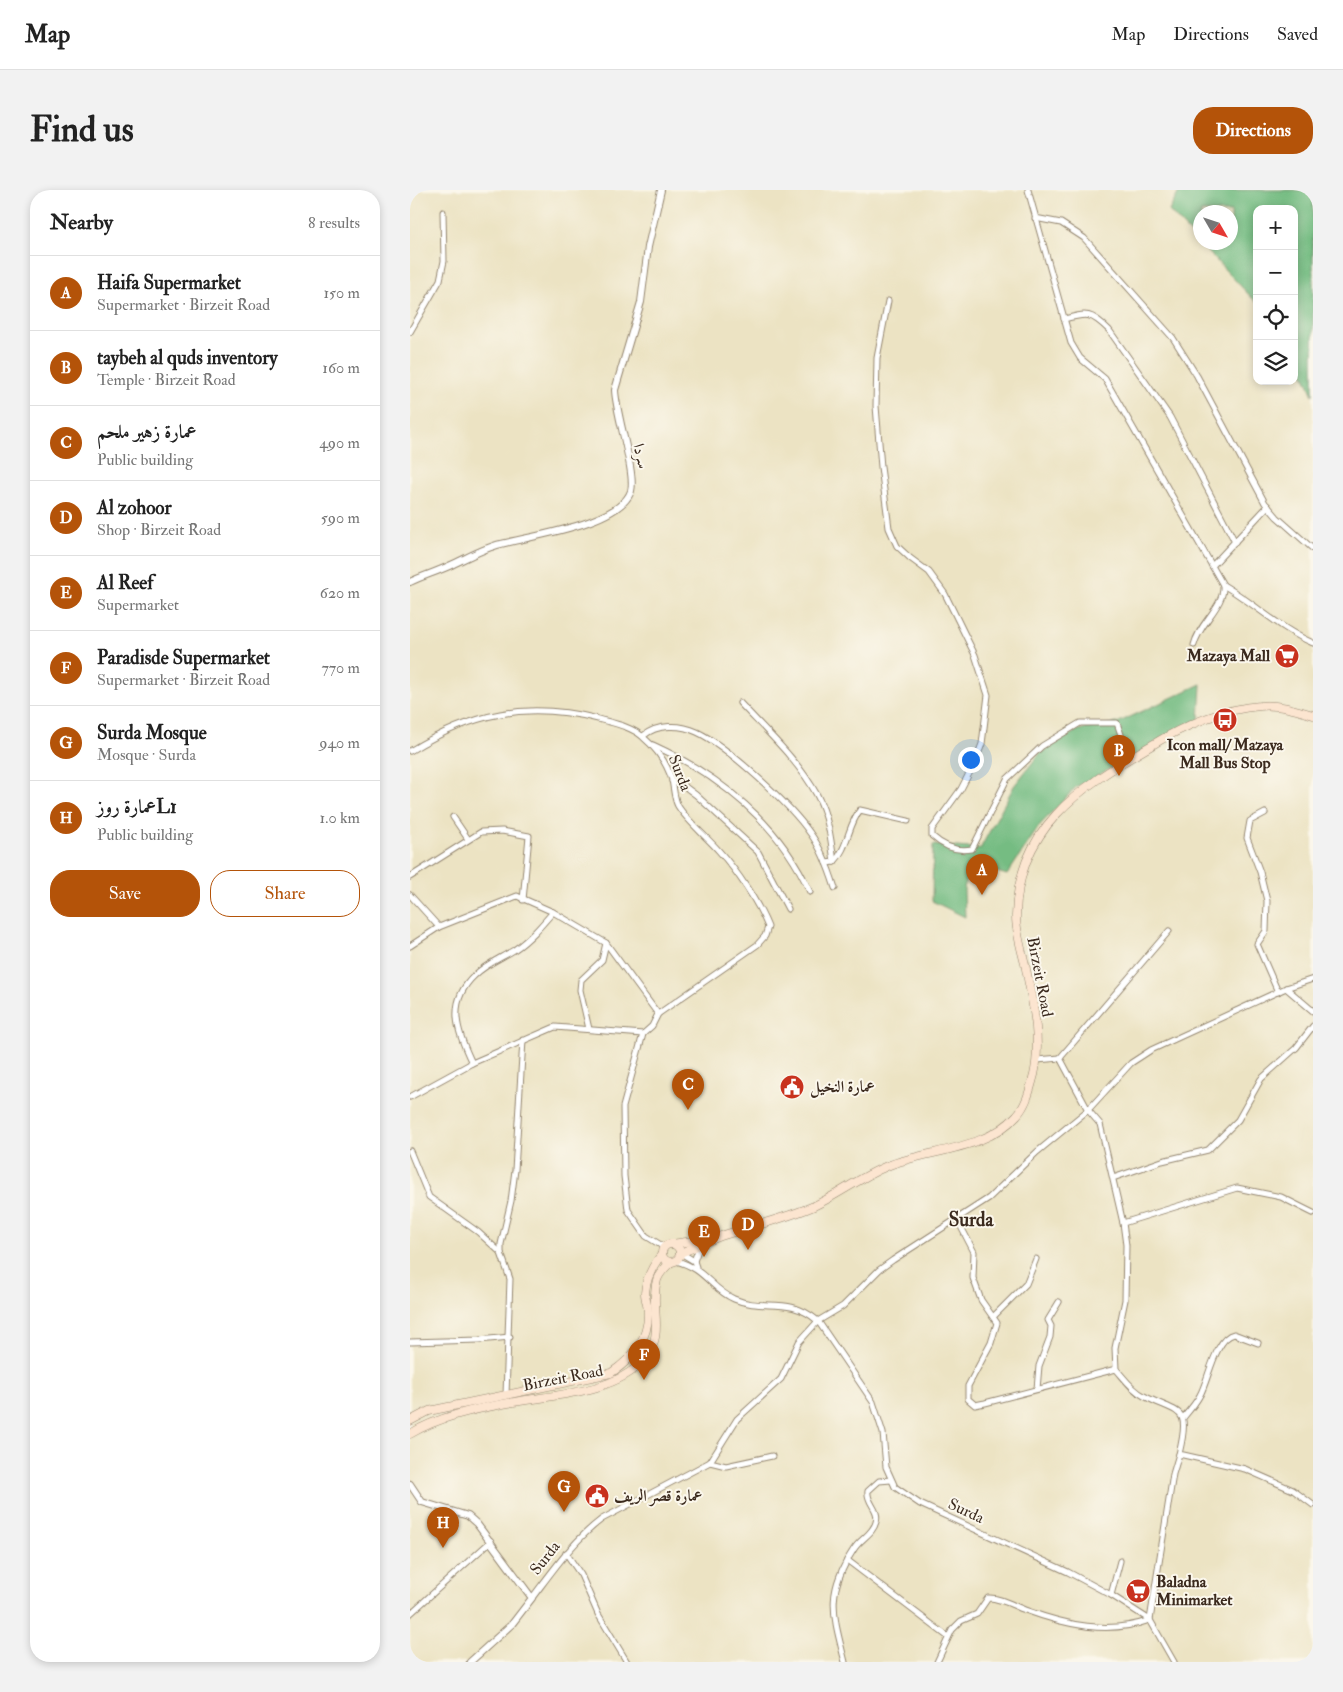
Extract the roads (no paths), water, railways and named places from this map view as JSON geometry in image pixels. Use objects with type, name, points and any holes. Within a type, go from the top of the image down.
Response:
[{"type":"main road","name":"Birzeit Road","points":[[719,1237],[816,1205],[887,1166],[978,1141],[998,1132],[1018,1115],[1025,1103],[1037,1060],[1034,1011],[1016,917],[1019,884],[1024,864],[1047,824],[1067,802],[1087,785],[1129,758],[1194,722],[1262,705],[1313,715]]},
{"type":"main road","points":[[666,1249],[719,1237]]},
{"type":"main road","points":[[666,1249],[678,1247],[680,1253],[719,1237]]},
{"type":"main road","name":"Birzeit Road","points":[[410,1421],[429,1411],[611,1373],[626,1363],[636,1351],[646,1331],[648,1313],[645,1294],[650,1271],[666,1249]]},
{"type":"main road","points":[[666,1249],[666,1261],[673,1262]]},
{"type":"main road","name":"Birzeit Road","points":[[410,1434],[432,1422],[506,1404],[613,1382],[630,1373],[644,1360],[654,1342],[658,1323],[657,1281],[660,1274],[680,1253]]},
{"type":"main road","points":[[506,1395],[506,1404]]},
{"type":"street","name":"سردا","points":[[410,582],[500,544],[544,536],[601,517],[624,502],[631,492],[632,479],[616,404],[615,390],[641,302],[648,247],[661,190]]},
{"type":"street","points":[[1028,190],[1064,319],[1075,350],[1080,358],[1105,379],[1223,585],[1246,599],[1277,623],[1313,644]]},
{"type":"street","points":[[410,332],[440,280],[444,246],[443,212]]},
{"type":"street","points":[[1035,218],[1061,223],[1084,238],[1173,338],[1197,376],[1268,506],[1313,549]]},
{"type":"street","points":[[888,301],[877,358],[876,406],[889,528],[897,546],[929,572],[945,594],[975,655],[988,695],[982,744],[975,762],[961,789],[932,829],[932,836],[950,848],[962,851],[972,849],[1008,780],[1042,746],[1080,723],[1117,723],[1129,758]]},
{"type":"street","points":[[1064,319],[1090,314],[1109,330],[1170,417],[1235,542]]},
{"type":"street","points":[[1212,566],[1268,506]]},
{"type":"street","points":[[1194,645],[1199,630],[1223,597],[1223,585]]},
{"type":"street","points":[[740,703],[781,747],[817,795],[825,815],[834,862]]},
{"type":"street","name":"Surda","points":[[410,751],[456,727],[490,715],[512,711],[573,713],[614,724],[643,736],[660,755],[672,781],[678,806],[721,853],[762,913],[768,927],[765,936],[757,945],[658,1014],[652,1026],[644,1034],[623,1107],[624,1176],[628,1210],[646,1236],[666,1249]]},
{"type":"street","points":[[643,736],[650,730],[668,726],[696,732],[721,747],[790,808],[811,834],[826,863],[835,888]]},
{"type":"street","points":[[650,744],[717,779],[783,844],[802,874],[810,892]]},
{"type":"street","points":[[672,781],[684,786],[696,795],[758,852],[788,909]]},
{"type":"street","points":[[826,863],[834,862],[840,855],[855,817],[860,810],[908,821]]},
{"type":"street","points":[[1265,814],[1250,821],[1247,838],[1260,872],[1267,900],[1266,931],[1257,944],[1278,992]]},
{"type":"street","points":[[453,817],[468,839]]},
{"type":"street","points":[[410,877],[481,832],[502,831],[529,836],[522,900]]},
{"type":"street","points":[[410,895],[439,927]]},
{"type":"street","points":[[410,946],[439,927],[517,896],[522,900],[552,912],[606,942],[658,1014]]},
{"type":"street","points":[[472,1063],[460,1039],[456,1012],[457,998],[475,975],[533,935],[552,912]]},
{"type":"street","points":[[1037,1060],[1060,1058],[1168,931]]},
{"type":"street","points":[[589,1029],[580,990],[581,980],[602,960],[606,942]]},
{"type":"street","points":[[772,1456],[726,1466],[710,1462],[737,1419],[781,1379],[799,1342],[818,1321],[843,1306],[879,1270],[989,1198],[1037,1152],[1088,1110],[1131,1063],[1151,1050],[1286,988],[1313,979]]},
{"type":"street","points":[[1286,988],[1313,1011]]},
{"type":"street","points":[[1113,1178],[1162,1161],[1208,1150],[1238,1120],[1261,1079],[1296,1048],[1313,1026]]},
{"type":"street","points":[[410,1097],[472,1063],[555,1027],[644,1034]]},
{"type":"street","points":[[506,1395],[510,1337],[510,1279],[501,1253],[501,1244],[511,1201],[516,1162],[523,1040]]},
{"type":"street","points":[[937,1662],[947,1636],[956,1626],[977,1614],[984,1602],[992,1598],[1056,1621],[1083,1626],[1130,1627],[1150,1620],[1173,1474],[1183,1437],[1183,1418],[1177,1410],[1138,1392],[1116,1368],[1115,1348],[1125,1300],[1126,1245],[1123,1223],[1100,1124],[1088,1110],[1060,1058]]},
{"type":"street","points":[[410,1151],[429,1197],[478,1232],[501,1253]]},
{"type":"street","points":[[1123,1223],[1237,1188],[1281,1197],[1313,1214]]},
{"type":"street","points":[[957,1219],[974,1252],[973,1278],[981,1300],[997,1323],[991,1343],[968,1386],[968,1399],[975,1404],[985,1403],[1116,1368]]},
{"type":"street","points":[[696,1267],[694,1261],[700,1245]]},
{"type":"street","points":[[680,1253],[694,1261]]},
{"type":"street","points":[[993,1317],[1026,1284],[1036,1259]]},
{"type":"street","points":[[673,1262],[696,1267],[735,1299],[796,1306],[818,1321],[873,1402],[883,1433],[884,1457],[891,1480],[879,1481],[868,1491],[868,1499],[877,1513],[876,1523],[870,1532],[859,1542],[847,1560],[836,1583],[832,1606],[845,1662]]},
{"type":"street","points":[[1037,1389],[1038,1366],[1050,1337],[1051,1326],[1048,1320],[1060,1302]]},
{"type":"street","points":[[1183,1418],[1200,1397],[1216,1353],[1224,1339],[1234,1334],[1258,1343]]},
{"type":"street","points":[[410,1342],[510,1337]]},
{"type":"street","points":[[1179,1454],[1245,1468],[1293,1490],[1313,1505]]},
{"type":"street","name":"Surda","points":[[470,1662],[512,1624],[566,1553],[588,1530],[602,1519],[710,1462]]},
{"type":"street","name":"Surda","points":[[891,1480],[904,1494],[920,1504],[1068,1572],[1111,1595],[1150,1620],[1174,1662]]},
{"type":"street","points":[[410,1484],[422,1502],[468,1516],[491,1541],[532,1598]]},
{"type":"street","points":[[410,1614],[491,1541]]},
{"type":"street","points":[[566,1553],[581,1575],[598,1614],[627,1662]]},
{"type":"street","points":[[847,1560],[947,1636]]},
{"type":"street","points":[[1111,1595],[1120,1561]]},
{"type":"place","name":"Mazaya Mall","points":[[1287,656]]},
{"type":"place","name":"Icon mall/ Mazaya Mall Bus Stop","points":[[1225,720]]},
{"type":"place","name":"taybeh al quds inventory","points":[[1119,776]]},
{"type":"place","name":"Haifa Supermarket","points":[[982,895]]},
{"type":"place","name":"عمارة النخيل","points":[[792,1087]]},
{"type":"place","name":"عمارة زهير ملحم","points":[[688,1110]]},
{"type":"place","name":"Al zohoor","points":[[748,1250]]},
{"type":"place","name":"Al Reef","points":[[704,1257]]},
{"type":"place","name":"Paradisde Supermarket","points":[[644,1380]]},
{"type":"place","name":"عمارة قصر الريف","points":[[597,1496]]},
{"type":"place","name":"Surda Mosque","points":[[564,1512]]},
{"type":"place","name":"عمارة روزL1","points":[[443,1548]]},
{"type":"place","name":"Baladna Minimarket","points":[[1138,1591]]},
{"type":"district","name":"Surda","points":[[971,1220]]}]
